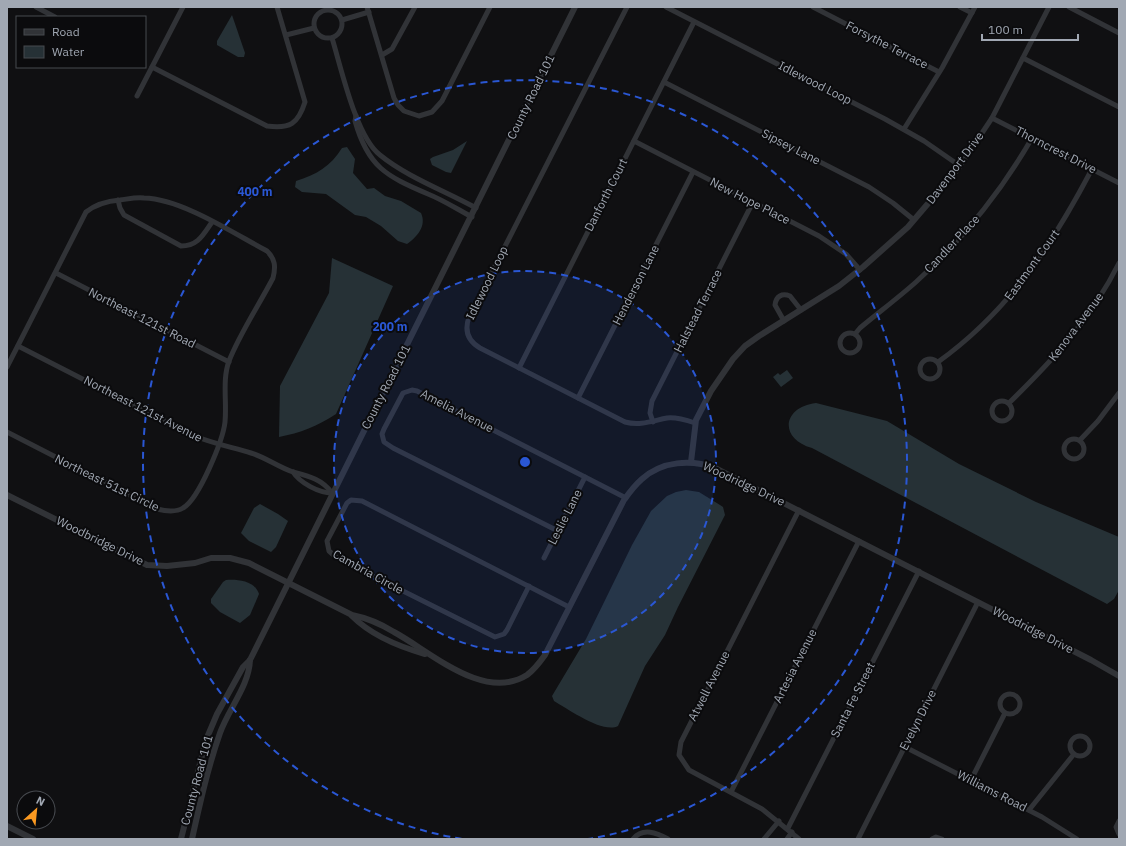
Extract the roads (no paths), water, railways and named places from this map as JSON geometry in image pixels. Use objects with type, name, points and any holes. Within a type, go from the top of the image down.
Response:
[{"type":"street","points":[[36,7],[53,16]]},
{"type":"street","points":[[137,96],[183,7]]},
{"type":"street","points":[[152,67],[267,126],[282,128],[293,124],[301,116],[305,102],[277,7]]},
{"type":"street","points":[[382,55],[392,49],[415,7]]},
{"type":"street","points":[[342,20],[368,9],[398,105],[412,115],[419,116],[432,112],[442,101],[490,7]]},
{"type":"street","name":"County Road 101","points":[[181,839],[206,740],[211,728],[243,667],[250,660],[289,583],[332,493],[472,217],[575,7]]},
{"type":"street","name":"Idlewood Loop","points":[[628,7],[467,324],[468,336],[474,345],[625,422],[638,424],[677,418],[695,423]]},
{"type":"street","name":"Idlewood Loop","points":[[666,7],[904,129],[960,166]]},
{"type":"street","name":"Forsythe Terrace","points":[[813,7],[939,72]]},
{"type":"street","points":[[960,7],[972,13]]},
{"type":"street","points":[[904,129],[939,72],[975,7]]},
{"type":"street","name":"Davenport Drive","points":[[691,462],[695,423],[711,391],[733,359],[745,346],[860,270],[914,220],[960,166],[992,118],[1049,7]]},
{"type":"street","points":[[1069,7],[1119,32]]},
{"type":"street","points":[[323,9],[333,11],[342,20],[342,29],[332,38],[323,38],[319,36],[314,28],[314,19],[323,9]]},
{"type":"street","name":"Danforth Court","points":[[519,368],[694,22]]},
{"type":"street","points":[[286,36],[314,28]]},
{"type":"street","points":[[332,38],[356,116],[365,136],[379,155],[476,208]]},
{"type":"street","points":[[1023,58],[1119,107]]},
{"type":"street","name":"Sipsey Lane","points":[[664,82],[869,187],[893,203],[914,220]]},
{"type":"street","points":[[356,116],[355,121],[365,149],[373,161],[387,174],[472,217]]},
{"type":"street","name":"Thorncrest Drive","points":[[992,118],[1119,183]]},
{"type":"street","name":"Candler Place","points":[[855,334],[860,328],[915,283],[953,246],[998,192],[1032,138]]},
{"type":"street","name":"New Hope Place","points":[[634,141],[835,246],[846,254],[860,270]]},
{"type":"street","name":"Eastmont Court","points":[[938,362],[990,318],[1023,282],[1054,237],[1092,169]]},
{"type":"street","name":"Henderson Lane","points":[[578,398],[693,172]]},
{"type":"street","name":"Northeast 51st Circle","points":[[7,367],[86,212],[92,207],[118,200],[145,198],[172,203],[267,251],[272,256],[275,264],[273,278],[229,362],[225,394],[225,421],[219,445],[205,476],[191,501],[184,508],[176,511],[167,511],[152,507],[7,432]]},
{"type":"street","points":[[118,200],[124,215],[181,246],[190,246],[197,242],[212,222]]},
{"type":"street","name":"Halstead Terrace","points":[[653,422],[650,413],[652,401],[753,202]]},
{"type":"street","name":"Kenova Avenue","points":[[1008,403],[1064,346],[1092,309],[1119,263]]},
{"type":"street","name":"Northeast 121st Road","points":[[56,273],[229,362]]},
{"type":"street","points":[[784,321],[775,305],[778,297],[786,294],[790,296],[801,310]]},
{"type":"street","name":"Candler Place","points":[[845,334],[855,334],[859,340],[859,347],[855,352],[844,352],[839,344],[841,338],[845,334]]},
{"type":"street","name":"Northeast 121st Avenue","points":[[18,346],[192,435],[219,445],[251,453],[293,472],[297,479],[325,493],[332,493]]},
{"type":"street","name":"Eastmont Court","points":[[929,359],[938,362],[940,372],[936,378],[929,379],[923,376],[920,367],[924,362],[929,359]]},
{"type":"street","name":"Amelia Avenue","points":[[558,531],[393,448],[384,442],[382,434],[401,396],[407,390],[412,390],[626,498]]},
{"type":"street","points":[[1080,440],[1098,421],[1119,393]]},
{"type":"street","name":"Kenova Avenue","points":[[1003,401],[1008,403],[1012,409],[1009,419],[1002,421],[996,419],[992,410],[994,405],[1003,401]]},
{"type":"street","points":[[1074,438],[1080,440],[1084,446],[1081,456],[1075,459],[1068,457],[1064,449],[1065,443],[1074,438]]},
{"type":"street","name":"Woodridge Drive","points":[[429,655],[483,682],[495,684],[518,680],[528,674],[545,655],[626,498],[642,479],[653,472],[676,463],[691,462],[714,468],[799,510],[1091,660],[1119,676]]},
{"type":"street","name":"Leslie Lane","points":[[544,558],[585,477]]},
{"type":"street","name":"Woodbridge Drive","points":[[7,495],[146,565],[167,566],[195,563],[211,558],[230,558],[250,563],[352,615],[366,618],[393,631],[429,655]]},
{"type":"street","name":"Cambria Circle","points":[[529,586],[507,630],[504,634],[495,637],[337,558],[329,551],[327,541],[347,503],[356,499],[529,586],[570,607]]},
{"type":"street","name":"Atwell Avenue","points":[[799,510],[679,749],[681,760],[689,770],[762,809],[779,821],[799,839]]},
{"type":"street","name":"Artesia Avenue","points":[[731,792],[858,541]]},
{"type":"street","name":"Santa Fe Street","points":[[790,830],[918,572]]},
{"type":"street","name":"Evelyn Drive","points":[[858,839],[978,602]]},
{"type":"street","name":"Woodbridge Drive","points":[[352,615],[362,626],[414,651],[429,655]]},
{"type":"street","name":"County Road 101","points":[[192,839],[211,758],[220,733],[250,671],[250,660]]},
{"type":"street","points":[[1008,694],[1015,695],[1019,700],[1020,707],[1016,713],[1005,713],[1000,706],[1001,700],[1008,694]]},
{"type":"street","points":[[971,780],[1005,713]]},
{"type":"street","points":[[211,728],[220,733]]},
{"type":"street","points":[[1079,736],[1086,738],[1090,746],[1088,752],[1080,756],[1074,754],[1070,749],[1073,739],[1079,736]]},
{"type":"street","name":"Williams Road","points":[[905,747],[1029,810],[1077,839]]},
{"type":"street","points":[[1029,810],[1074,754]]},
{"type":"street","points":[[189,808],[199,810]]},
{"type":"street","points":[[764,839],[779,821]]},
{"type":"street","points":[[1118,837],[1116,827],[1119,821]]},
{"type":"street","points":[[7,826],[33,839]]},
{"type":"street","points":[[787,839],[790,830]]},
{"type":"street","points":[[633,839],[642,833],[648,832],[656,832],[668,839]]},
{"type":"street","points":[[932,839],[942,839]]},
{"type":"water","points":[[232,15],[245,53],[244,57],[238,57],[217,45],[217,41]]},
{"type":"water","points":[[467,141],[451,173],[432,165],[430,159],[453,150]]},
{"type":"water","points":[[347,147],[355,159],[353,173],[367,189],[374,188],[385,196],[401,201],[421,213],[423,218],[422,227],[417,235],[407,244],[398,241],[381,226],[366,217],[355,215],[326,194],[302,192],[295,187],[296,181],[316,173],[328,165],[342,148]]},
{"type":"water","points":[[332,258],[393,286],[336,414],[309,428],[279,437],[280,386],[329,293]]},
{"type":"water","points":[[787,370],[793,378],[781,387],[773,377],[778,373],[780,375]]},
{"type":"water","points":[[816,403],[887,421],[959,464],[1036,502],[1119,537],[1119,590],[1114,599],[1107,604],[801,443],[794,437],[790,430],[789,423],[791,416],[797,410]]},
{"type":"water","points":[[686,490],[699,492],[720,505],[723,507],[725,515],[665,635],[645,666],[618,726],[612,728],[595,724],[576,715],[554,701],[552,696],[586,639],[632,545],[651,511],[667,496]]},
{"type":"water","points":[[260,504],[288,521],[276,547],[271,552],[249,541],[241,533],[254,508]]},
{"type":"water","points":[[226,580],[246,582],[254,586],[259,594],[250,615],[240,623],[220,612],[211,603],[211,599]]}]
